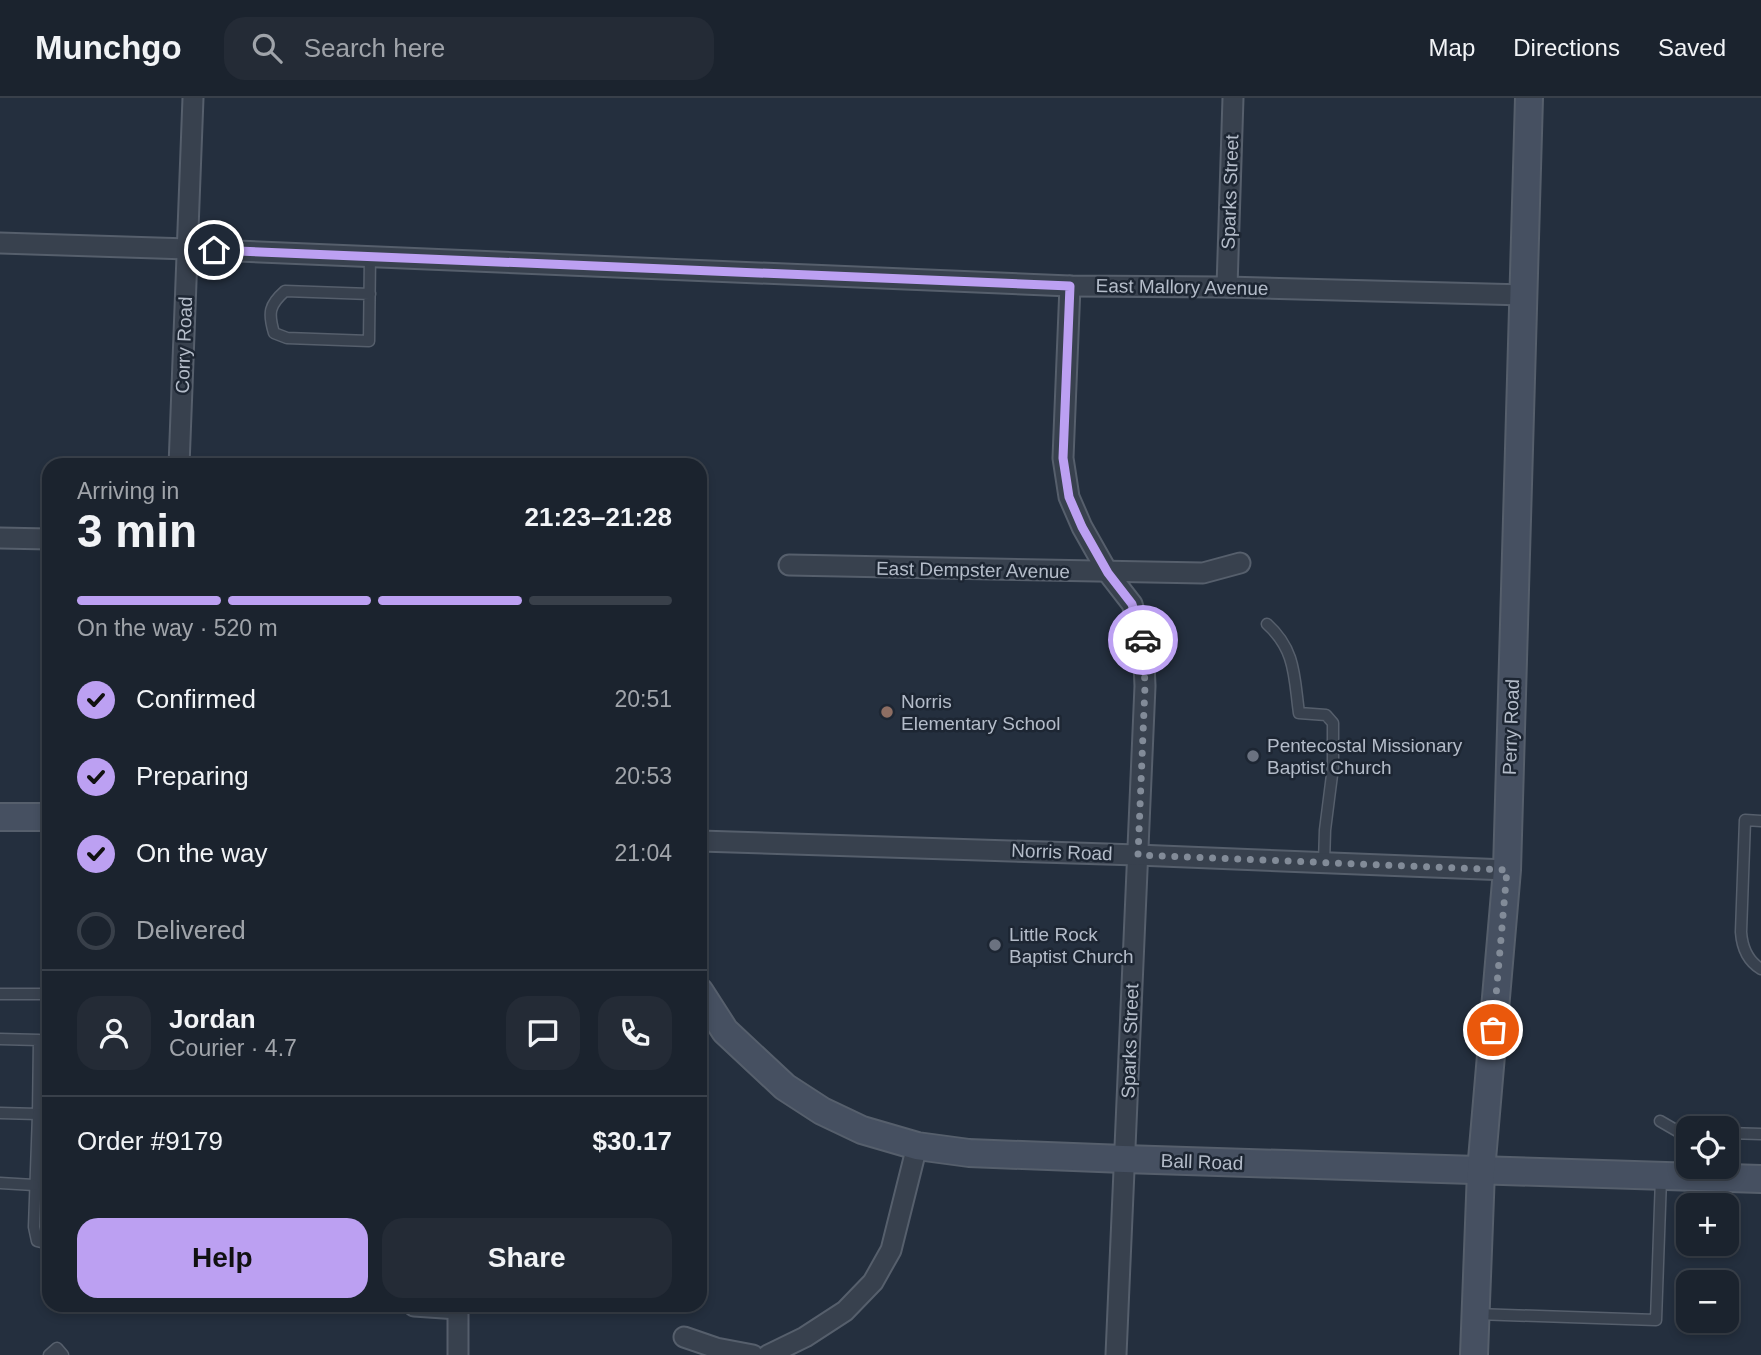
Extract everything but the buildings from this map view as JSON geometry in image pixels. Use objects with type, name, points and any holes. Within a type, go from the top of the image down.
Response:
[{"type":"street","name":"Corry Road","points":[[179,458],[193,98]]},
{"type":"street","name":"Sparks Street","points":[[1227,287],[1233,98]]},
{"type":"street","name":"Perry Road","points":[[1474,1355],[1481,1171],[1507,870],[1529,98]]},
{"type":"street","name":"East Mallory Avenue","points":[[0,243],[1070,286],[1227,287],[1525,296]]},
{"type":"street","name":"Sparks Street","points":[[1070,286],[1063,458],[1069,497],[1082,527],[1108,573],[1132,604],[1143,641],[1145,686],[1116,1355]]},
{"type":"street","points":[[0,538],[42,539]]},
{"type":"street","name":"East Dempster Avenue","points":[[789,565],[1203,573],[1240,564]]},
{"type":"street","points":[[0,817],[42,817]]},
{"type":"street","name":"Norris Road","points":[[707,841],[1507,870]]},
{"type":"street","name":"Ball Road","points":[[707,1003],[725,1031],[785,1087],[822,1111],[862,1130],[917,1146],[970,1153],[1125,1160],[1761,1179]]},
{"type":"street","points":[[768,1355],[805,1337],[845,1311],[873,1282],[891,1250],[917,1146]]},
{"type":"street","points":[[458,1312],[458,1355]]},
{"type":"street","points":[[684,1338],[753,1355]]},
{"type":"lane","points":[[370,257],[370,294],[369,341],[288,338],[274,333],[269,316],[274,300],[285,291],[370,294]]},
{"type":"lane","points":[[1267,624],[1291,655],[1299,713],[1326,715],[1333,723],[1333,766],[1324,863]]},
{"type":"lane","points":[[1761,821],[1745,820],[1741,932],[1742,945],[1754,965],[1761,970]]},
{"type":"lane","points":[[0,994],[42,994]]},
{"type":"lane","points":[[0,1040],[42,1042]]},
{"type":"lane","points":[[39,1040],[34,1227],[37,1241],[42,1242]]},
{"type":"lane","points":[[0,1113],[37,1114]]},
{"type":"lane","points":[[1660,1121],[1676,1130]]},
{"type":"lane","points":[[1739,1133],[1761,1134]]},
{"type":"lane","points":[[1476,1314],[1656,1320],[1661,1176]]},
{"type":"lane","points":[[0,1183],[34,1185]]},
{"type":"lane","points":[[49,1355],[57,1348],[64,1355]]},
{"type":"way so far","points":[[1143,640],[1145,686],[1138,855],[1507,870],[1493,1030]]},
{"type":"place","name":"Norris Elementary School","points":[[887,712]]},
{"type":"place","name":"Pentecostal Missionary Baptist Church","points":[[1253,756]]},
{"type":"place","name":"Little Rock Baptist Church","points":[[995,945]]},
{"type":"route","points":[[214,250],[1070,286],[1063,458],[1069,497],[1082,527],[1108,573],[1132,604],[1143,640]]}]
